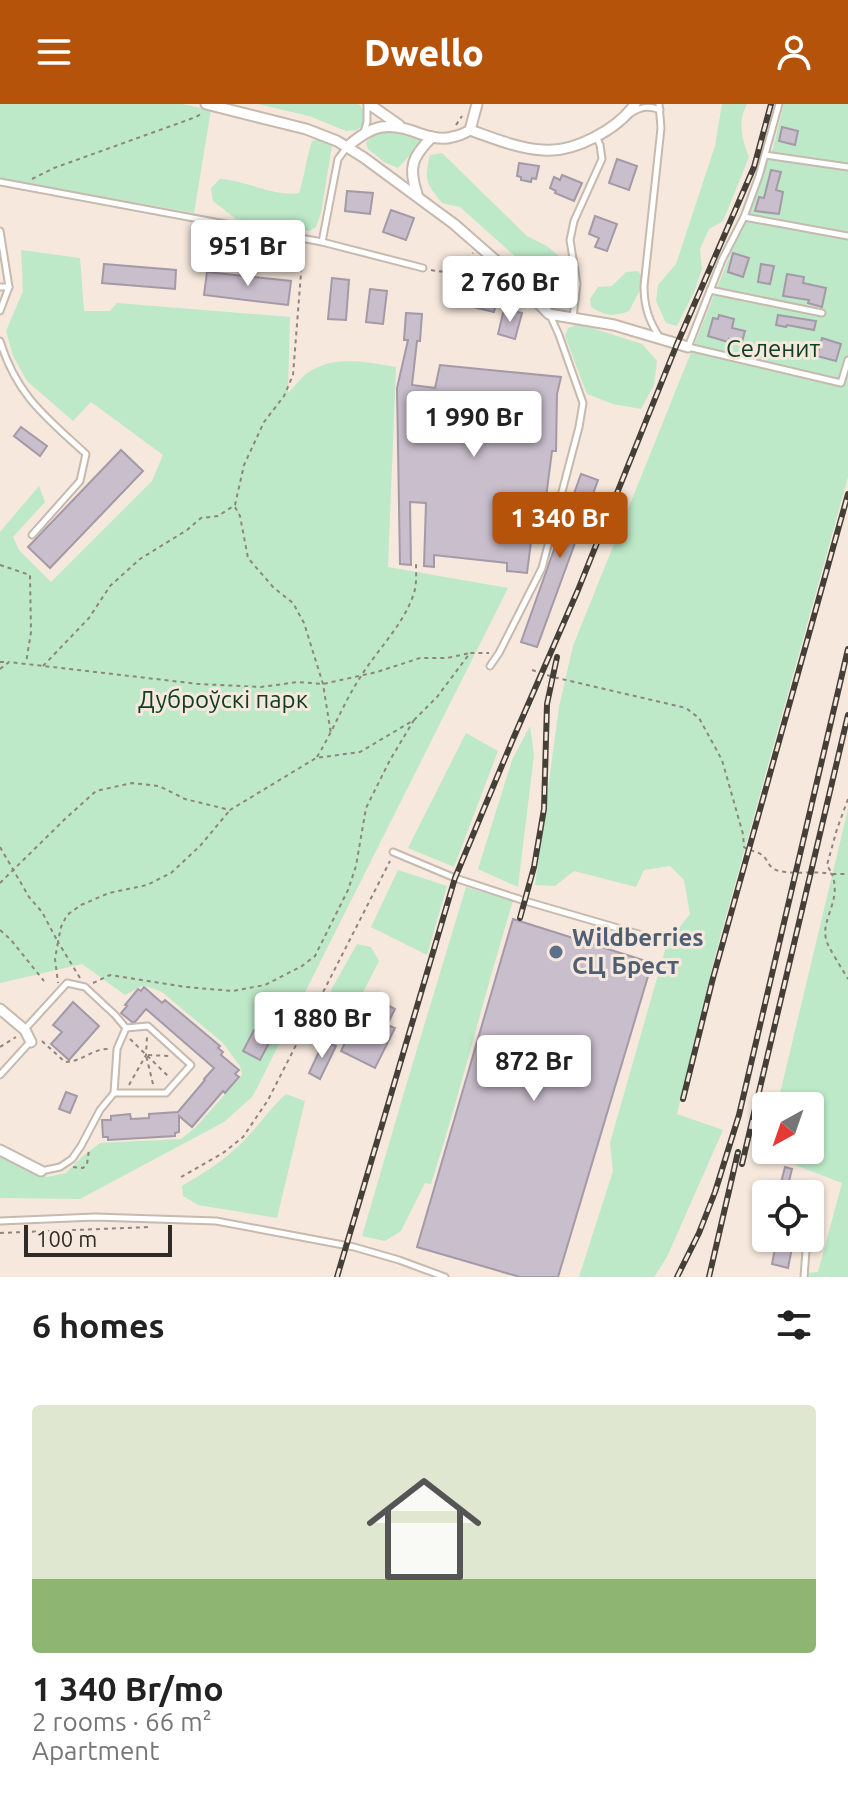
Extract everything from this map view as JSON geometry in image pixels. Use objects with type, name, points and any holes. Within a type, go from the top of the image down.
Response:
[{"type":"street","points":[[368,104],[401,126],[432,137],[450,138],[470,130],[542,150],[569,147],[596,136],[628,114],[635,104]]},
{"type":"street","points":[[470,130],[477,104]]},
{"type":"street","points":[[208,105],[288,123],[323,134],[347,147],[454,224],[549,314],[614,325],[688,347]]},
{"type":"street","points":[[347,147],[363,133],[401,126]]},
{"type":"street","points":[[417,196],[412,165],[420,149],[432,137]]},
{"type":"street","points":[[0,1009],[26,1034]]},
{"type":"street","points":[[0,1150],[41,1171]]},
{"type":"lane","points":[[363,133],[368,104]]},
{"type":"lane","points":[[779,104],[744,217],[722,260],[688,347],[841,383],[848,360]]},
{"type":"lane","points":[[628,114],[640,108],[660,107],[660,143],[644,301],[647,315],[661,339]]},
{"type":"lane","points":[[573,317],[577,284],[570,240],[574,221],[602,159],[596,136]]},
{"type":"lane","points":[[322,242],[338,159],[347,147]]},
{"type":"lane","points":[[765,155],[848,167]]},
{"type":"lane","points":[[0,182],[322,242],[423,268]]},
{"type":"lane","points":[[744,217],[848,236]]},
{"type":"lane","points":[[0,231],[9,287],[0,311]]},
{"type":"lane","points":[[0,287],[9,287]]},
{"type":"lane","points":[[710,290],[822,313]]},
{"type":"lane","points":[[490,666],[542,568],[579,427],[583,403],[549,314]]},
{"type":"lane","points":[[0,341],[19,386],[38,410],[86,454],[80,481],[32,535]]},
{"type":"lane","points":[[394,852],[455,878],[652,938]]},
{"type":"lane","points":[[0,1075],[26,1034],[67,983],[85,987],[115,1015],[125,1031]]},
{"type":"lane","points":[[114,1093],[166,1093],[191,1065],[148,1026],[125,1031]]},
{"type":"lane","points":[[41,1171],[60,1167],[72,1159],[100,1110],[114,1093],[117,1049],[125,1031]]},
{"type":"lane","points":[[0,1221],[95,1217],[216,1221],[354,1247],[445,1277]]},
{"type":"lane","points":[[804,1277],[806,1252]]},
{"type":"path","points":[[19,186],[54,168],[196,117],[208,105]]},
{"type":"path","points":[[304,239],[293,375],[284,396],[264,422],[244,465],[235,505],[248,558],[273,587],[293,603],[304,623],[323,684],[331,734]]},
{"type":"path","points":[[423,268],[444,273],[453,271],[480,246]]},
{"type":"path","points":[[43,666],[89,618],[110,586],[140,559],[201,518],[218,516],[235,505]]},
{"type":"path","points":[[316,758],[361,675],[406,611],[415,590],[416,562]]},
{"type":"path","points":[[0,565],[30,575],[31,632],[26,664]]},
{"type":"path","points":[[0,847],[85,987],[110,975],[233,991],[265,985],[315,956],[348,890],[356,866],[366,808],[390,760],[414,720],[437,697],[470,653]]},
{"type":"path","points":[[0,662],[199,684],[261,687],[298,682],[323,684],[389,669],[420,658],[499,653]]},
{"type":"path","points":[[0,669],[9,662]]},
{"type":"path","points":[[532,670],[686,708],[699,718],[722,760],[744,847],[760,853],[771,868],[778,871],[848,874]]},
{"type":"path","points":[[58,992],[55,959],[61,927],[67,915],[109,893],[147,885],[171,873],[200,846],[230,810],[316,758],[360,752],[414,720]]},
{"type":"path","points":[[0,883],[96,791],[132,783],[159,786],[185,799],[230,810]]},
{"type":"path","points":[[848,799],[827,865],[835,882],[836,895],[826,932],[826,941],[848,979]]},
{"type":"path","points":[[181,1177],[223,1153],[243,1137],[268,1100],[394,852]]},
{"type":"path","points":[[0,930],[44,981]]},
{"type":"path","points":[[148,1026],[146,1055],[155,1093]]},
{"type":"path","points":[[125,1031],[175,1083]]},
{"type":"path","points":[[0,1047],[26,1034],[36,1036],[65,1062],[73,1062],[100,1049],[117,1049]]},
{"type":"path","points":[[146,1055],[182,1056]]},
{"type":"path","points":[[124,1093],[146,1055]]},
{"type":"path","points":[[0,1233],[150,1227]]},
{"type":"green space","points":[[0,104],[182,104],[211,110],[194,213],[0,178]]},
{"type":"green space","points":[[258,104],[356,104],[365,114],[364,124],[357,130],[346,131],[309,116]]},
{"type":"green space","points":[[722,104],[747,104],[742,117],[742,130],[749,157],[723,221],[709,229],[700,249],[702,269],[677,326],[666,323],[656,301],[658,285],[676,264],[715,146]]},
{"type":"green space","name":"Селенит","points":[[784,104],[848,104],[848,477],[715,956],[677,1114],[723,1130],[667,1257],[654,1277],[579,1277],[613,1171],[610,1143],[667,943],[690,914],[684,880],[670,866],[644,870],[636,887],[574,871],[555,886],[535,885],[559,707],[573,646],[772,151]]},
{"type":"green space","points":[[396,132],[420,138],[421,143],[398,168],[384,162],[368,149],[366,142],[377,133]]},
{"type":"green space","points":[[321,139],[332,146],[316,227],[309,231],[236,219],[213,201],[211,188],[220,179],[279,193],[299,193],[312,141]]},
{"type":"green space","points":[[442,153],[527,236],[547,246],[569,265],[572,282],[562,289],[537,276],[460,207],[442,203],[430,186],[427,171],[430,155]]},
{"type":"green space","points":[[223,227],[297,242],[300,247],[295,263],[285,265],[254,247],[224,258],[210,250],[206,242],[211,230]]},
{"type":"green space","name":"Дуброўскі парк","points":[[21,250],[80,258],[84,311],[110,311],[117,303],[290,317],[288,393],[306,374],[328,364],[350,361],[396,367],[388,567],[508,588],[253,1096],[224,1122],[80,1199],[0,1198],[0,1156],[47,1177],[66,1173],[100,1143],[181,1139],[195,1128],[242,1075],[240,1066],[223,1043],[162,992],[144,985],[125,995],[82,964],[0,983],[0,532],[39,486],[45,502],[13,537],[19,550],[51,582],[152,481],[163,455],[91,402],[73,421],[27,381],[13,356],[6,331],[23,291]]},
{"type":"green space","points":[[638,271],[643,278],[629,311],[610,315],[591,307],[590,299],[598,287],[612,286],[626,272]]},
{"type":"green space","points":[[579,324],[642,344],[657,361],[654,385],[641,409],[613,404],[587,394],[565,336],[568,328]]},
{"type":"green space","points":[[530,726],[534,755],[518,887],[478,869],[512,760]]},
{"type":"green space","points":[[466,733],[498,751],[454,867],[408,848]]},
{"type":"green space","points":[[848,809],[848,1277],[807,1277],[807,1273],[818,1272],[842,1183],[792,1164],[824,1164],[824,1092],[780,1092]]},
{"type":"green space","points":[[398,870],[447,886],[427,955],[371,927]]},
{"type":"green space","points":[[466,887],[513,901],[442,1149],[431,1184],[425,1183],[401,1231],[385,1241],[362,1236],[408,1079]]},
{"type":"green space","points":[[357,944],[371,947],[379,961],[354,1010],[337,1008],[331,990]]},
{"type":"green space","points":[[286,1094],[305,1101],[277,1218],[198,1205],[183,1196],[182,1186],[234,1150]]},
{"type":"building","points":[[782,127],[798,131],[795,145],[779,141]]},
{"type":"building","points":[[617,159],[637,166],[629,190],[609,183]]},
{"type":"building","points":[[519,163],[539,166],[536,179],[532,178],[531,182],[521,180],[517,176]]},
{"type":"building","points":[[771,170],[781,172],[776,190],[783,192],[779,214],[755,211],[759,197],[764,198]]},
{"type":"building","points":[[562,175],[582,183],[574,201],[550,188],[554,177],[560,180]]},
{"type":"building","points":[[347,191],[373,193],[370,214],[345,211]]},
{"type":"building","points":[[391,210],[414,218],[406,240],[383,232]]},
{"type":"building","points":[[595,216],[617,224],[607,251],[595,247],[599,238],[589,234]]},
{"type":"building","points":[[733,253],[749,258],[743,277],[728,272]]},
{"type":"building","points":[[104,264],[176,270],[175,289],[102,283]]},
{"type":"building","points":[[761,264],[774,266],[770,284],[758,282]]},
{"type":"building","points":[[207,272],[291,281],[288,305],[204,295]]},
{"type":"building","points":[[787,274],[804,277],[803,283],[826,288],[822,307],[808,303],[809,300],[783,296]]},
{"type":"building","points":[[332,278],[349,280],[346,320],[328,319]]},
{"type":"building","points":[[475,286],[499,293],[494,312],[469,306]]},
{"type":"building","points":[[370,289],[387,291],[383,324],[366,322]]},
{"type":"building","points":[[504,309],[522,313],[515,339],[498,334]]},
{"type":"building","points":[[406,313],[422,314],[412,385],[435,388],[440,365],[561,377],[557,394],[556,451],[552,451],[544,513],[540,513],[537,543],[531,542],[527,573],[507,571],[507,563],[434,555],[434,567],[424,566],[426,503],[410,502],[411,565],[400,564],[397,388],[408,340],[404,340]]},
{"type":"building","points":[[719,315],[734,319],[732,328],[745,331],[742,342],[729,339],[728,342],[708,336],[713,318],[718,319]]},
{"type":"building","points":[[778,315],[816,321],[814,330],[776,325]]},
{"type":"building","points":[[822,338],[841,344],[836,361],[817,356]]},
{"type":"building","points":[[21,427],[47,446],[40,456],[14,436]]},
{"type":"building","points":[[121,450],[143,471],[50,568],[28,547]]},
{"type":"building","points":[[581,474],[598,480],[537,647],[521,642]]},
{"type":"building","points":[[513,919],[652,963],[558,1277],[520,1277],[417,1247]]},
{"type":"building","points":[[144,987],[162,1003],[165,1000],[220,1046],[221,1055],[239,1070],[235,1074],[239,1077],[192,1127],[179,1116],[179,1132],[175,1136],[108,1140],[108,1137],[103,1137],[102,1120],[130,1114],[131,1119],[178,1112],[214,1068],[146,1009],[135,1022],[121,1013],[138,989],[141,991]]},
{"type":"building","points":[[368,995],[395,1009],[387,1025],[395,1028],[375,1068],[341,1051]]},
{"type":"building","points":[[73,1002],[99,1026],[69,1060],[51,1044],[62,1032],[53,1025]]},
{"type":"building","points":[[254,1030],[265,1035],[262,1040],[269,1043],[260,1060],[243,1051]]},
{"type":"building","points":[[324,1041],[336,1046],[320,1079],[309,1073]]},
{"type":"building","points":[[66,1092],[77,1096],[70,1113],[59,1109]]},
{"type":"building","points":[[785,1167],[792,1169],[789,1180],[782,1180]]},
{"type":"building","points":[[774,1252],[791,1252],[788,1268],[772,1264]]},
{"type":"railway","points":[[337,1277],[455,878],[754,167],[771,104]]},
{"type":"railway","points":[[683,1099],[713,978],[848,494]]},
{"type":"railway","points":[[677,1277],[715,1192],[739,1115],[848,649]]},
{"type":"railway","points":[[520,918],[534,867],[544,809],[547,704],[557,657]]},
{"type":"railway","points":[[742,1164],[848,715]]},
{"type":"railway","points":[[709,1277],[738,1152]]},
{"type":"place","name":"Wildberries СЦ Брест","points":[[556,952]]}]
